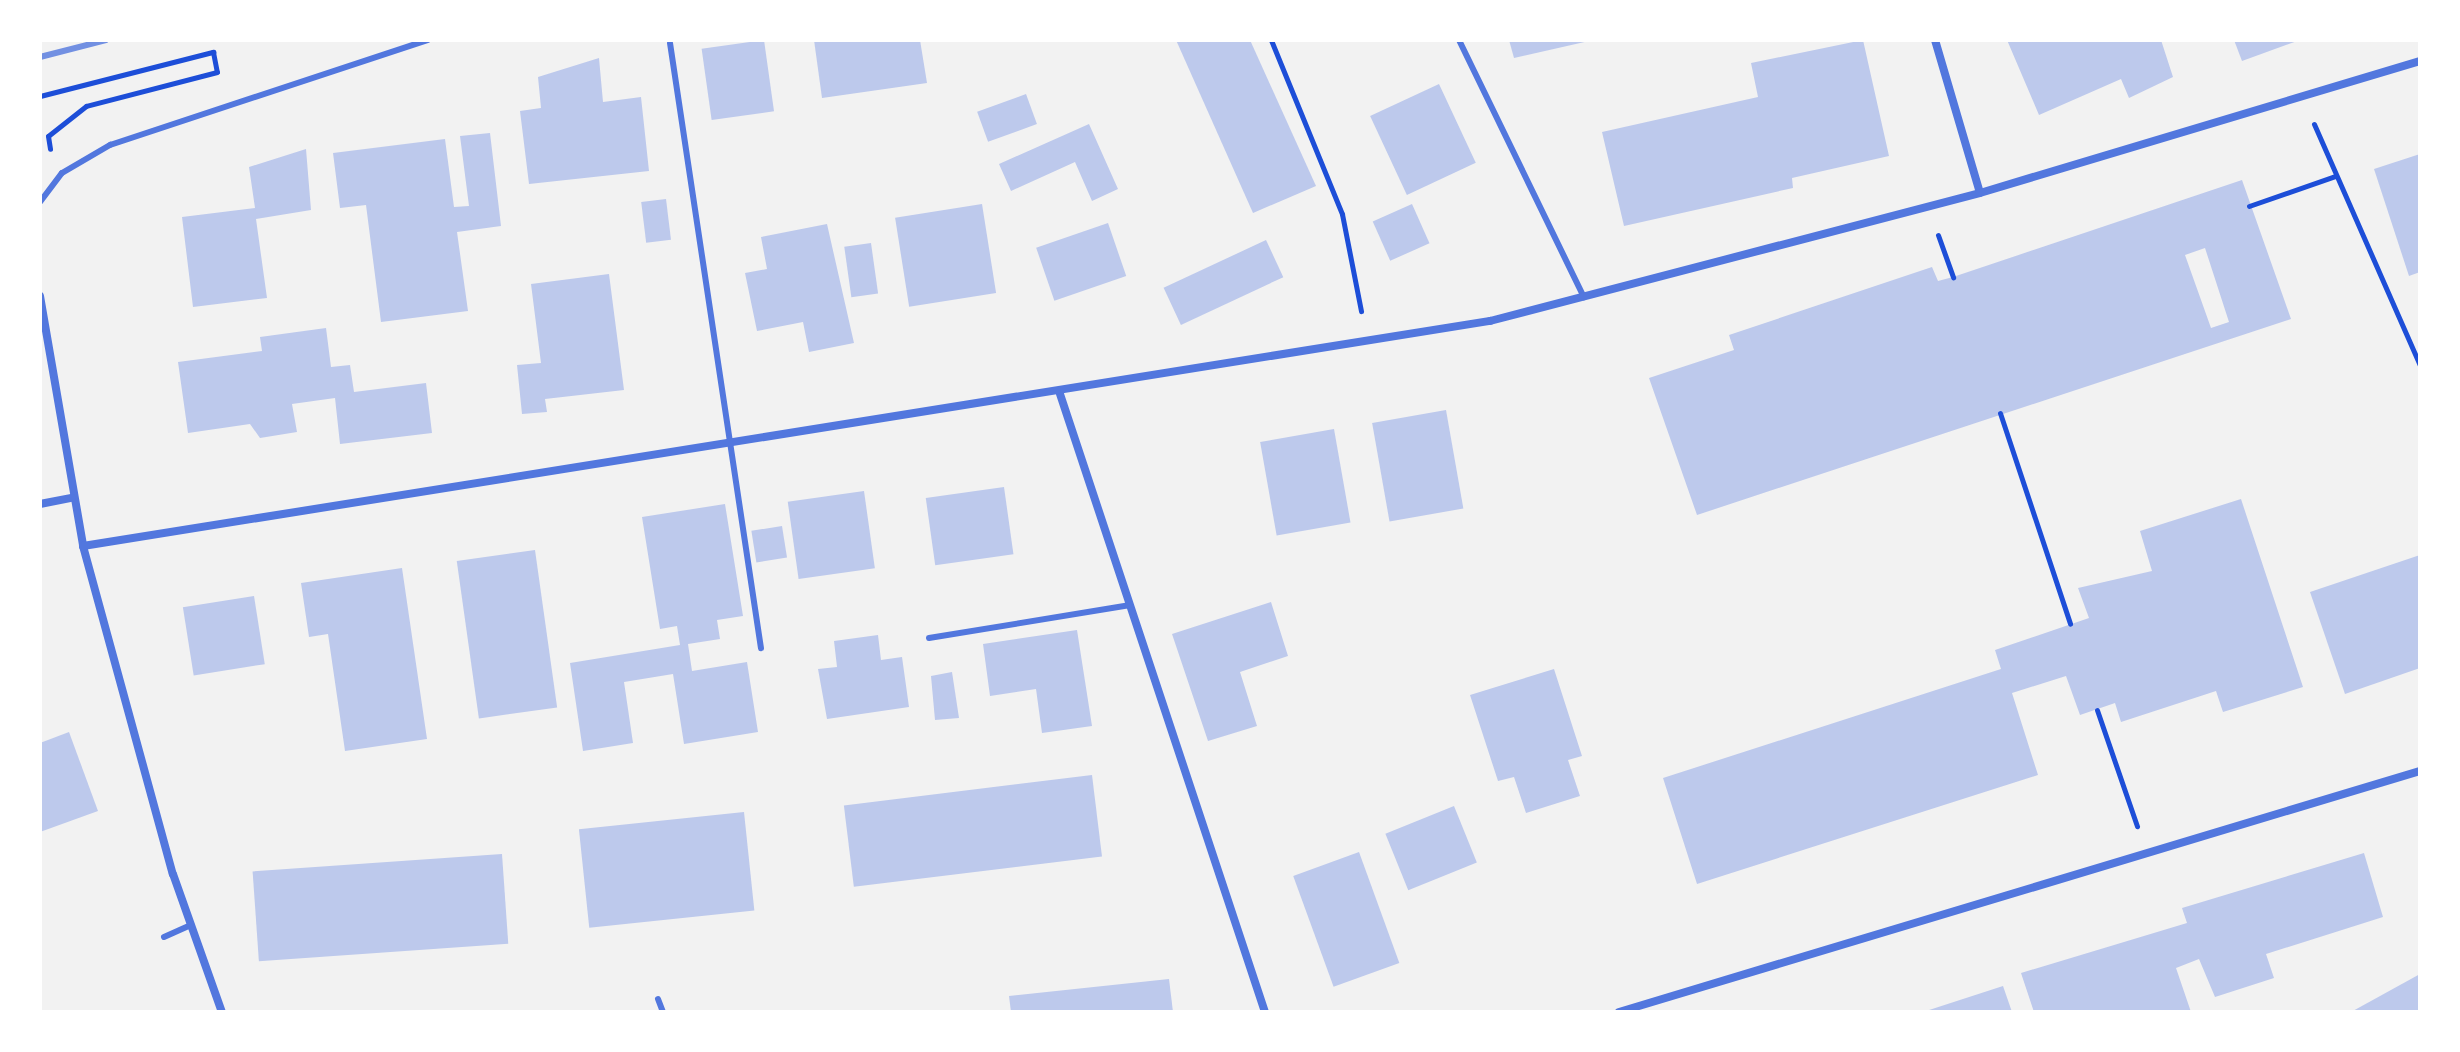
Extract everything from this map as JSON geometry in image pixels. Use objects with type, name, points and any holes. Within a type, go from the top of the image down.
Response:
[{"type":"street","points":[[1935,40],[1980,193]]},
{"type":"street","points":[[83,546],[1368,344],[1584,297],[1929,207],[2420,61]]},
{"type":"street","points":[[40,296],[71,498],[83,546],[191,925],[222,1012]]},
{"type":"street","points":[[1060,394],[1265,1012]]},
{"type":"street","points":[[40,504],[71,498]]},
{"type":"street","points":[[1619,1012],[2420,771]]},
{"type":"lane","points":[[40,202],[62,173],[110,145],[381,52],[428,40]]},
{"type":"lane","points":[[1459,40],[1584,297]]},
{"type":"lane","points":[[670,43],[728,447],[761,648]]},
{"type":"lane","points":[[929,638],[1130,605]]},
{"type":"lane","points":[[164,937],[191,925]]},
{"type":"lane","points":[[658,999],[663,1012]]},
{"type":"path","points":[[1271,40],[1342,214],[1368,344]]},
{"type":"path","points":[[40,96],[213,52],[217,72],[86,106],[48,136],[51,158]]},
{"type":"path","points":[[2303,97],[2420,365]]},
{"type":"path","points":[[2249,206],[2335,176]]},
{"type":"path","points":[[1929,207],[1953,277]]},
{"type":"path","points":[[2000,413],[2070,624]]},
{"type":"path","points":[[2097,710],[2147,853]]},
{"type":"building","points":[[764,40],[774,111],[712,120],[702,49]]},
{"type":"building","points":[[814,40],[920,40],[927,83],[822,98]]},
{"type":"building","points":[[1176,40],[1250,40],[1316,186],[1253,213]]},
{"type":"building","points":[[1509,40],[1589,40],[1589,41],[1514,58]]},
{"type":"building","points":[[1863,40],[1889,156],[1792,178],[1793,188],[1624,226],[1602,132],[1758,97],[1751,63]]},
{"type":"building","points":[[2007,40],[2161,40],[2173,77],[2129,98],[2121,79],[2039,115]]},
{"type":"building","points":[[2234,40],[2300,40],[2242,61]]},
{"type":"building","points":[[599,58],[603,102],[641,97],[649,171],[529,184],[520,111],[541,108],[538,77]]},
{"type":"building","points":[[1439,84],[1476,163],[1407,195],[1370,116]]},
{"type":"building","points":[[1026,94],[1037,124],[988,142],[977,112]]},
{"type":"building","points":[[1089,124],[1118,189],[1092,201],[1075,162],[1011,191],[999,164]]},
{"type":"building","points":[[490,133],[501,226],[457,232],[468,311],[381,322],[366,205],[340,208],[333,153],[445,139],[454,207],[469,206],[460,136]]},
{"type":"building","points":[[306,149],[311,210],[256,219],[267,298],[193,307],[182,217],[255,208],[249,167]]},
{"type":"building","points":[[2420,154],[2420,272],[2409,276],[2374,169]]},
{"type":"building","points":[[2242,180],[2291,319],[1697,515],[1649,378],[1734,350],[1729,335],[1932,267],[1938,281]],"holes":[[[2205,248],[2229,322],[2211,328],[2185,255]]]},
{"type":"building","points":[[666,199],[671,240],[646,243],[641,202]]},
{"type":"building","points":[[982,204],[996,293],[909,307],[895,218]]},
{"type":"building","points":[[1412,204],[1429,243],[1390,261],[1373,221]]},
{"type":"building","points":[[1108,223],[1126,276],[1054,301],[1036,248]]},
{"type":"building","points":[[827,224],[854,343],[809,352],[803,322],[757,331],[745,273],[767,269],[761,237]]},
{"type":"building","points":[[1266,240],[1283,277],[1181,325],[1164,288]]},
{"type":"building","points":[[871,243],[878,294],[851,297],[844,247]]},
{"type":"building","points":[[609,274],[624,390],[545,399],[547,412],[522,414],[517,365],[541,363],[531,284]]},
{"type":"building","points":[[326,328],[331,367],[350,365],[354,392],[426,383],[432,433],[340,444],[335,398],[292,404],[297,432],[260,438],[250,424],[188,433],[178,362],[262,351],[260,337]]},
{"type":"building","points":[[1446,410],[1463,508],[1390,522],[1372,423]]},
{"type":"building","points":[[1334,429],[1350,523],[1277,536],[1260,442]]},
{"type":"building","points":[[1004,487],[1013,554],[935,565],[926,498]]},
{"type":"building","points":[[864,491],[875,568],[799,579],[788,502]]},
{"type":"building","points":[[2241,499],[2303,687],[2223,712],[2216,691],[2121,722],[2115,703],[2080,715],[2066,676],[2012,693],[2038,775],[1697,884],[1663,778],[2001,669],[1995,650],[2089,618],[2078,588],[2152,571],[2140,531]]},
{"type":"building","points":[[725,504],[743,616],[717,620],[720,639],[688,644],[692,671],[747,662],[758,732],[684,744],[673,674],[624,682],[633,743],[583,751],[570,663],[680,645],[677,626],[660,629],[642,517]]},
{"type":"building","points":[[782,526],[787,558],[756,562],[751,531]]},
{"type":"building","points":[[535,550],[557,707],[479,718],[457,561]]},
{"type":"building","points":[[2420,555],[2420,668],[2345,694],[2310,592]]},
{"type":"building","points":[[402,568],[427,739],[345,751],[328,634],[309,637],[301,583]]},
{"type":"building","points":[[254,596],[265,664],[194,675],[183,607]]},
{"type":"building","points":[[1271,602],[1288,656],[1240,672],[1257,726],[1208,741],[1172,634]]},
{"type":"building","points":[[1077,630],[1092,726],[1042,733],[1036,689],[990,696],[983,644]]},
{"type":"building","points":[[878,635],[881,660],[902,657],[909,707],[827,719],[818,669],[837,667],[834,641]]},
{"type":"building","points":[[1554,669],[1582,756],[1568,760],[1580,796],[1526,813],[1514,777],[1498,781],[1470,695]]},
{"type":"building","points":[[952,672],[959,718],[935,720],[931,676]]},
{"type":"building","points":[[69,732],[98,811],[40,832],[40,743]]},
{"type":"building","points":[[1092,775],[1102,856],[854,887],[844,805]]},
{"type":"building","points":[[1454,806],[1477,863],[1408,890],[1385,834]]},
{"type":"building","points":[[744,812],[754,910],[589,928],[579,829]]},
{"type":"building","points":[[1359,852],[1399,963],[1334,987],[1293,876]]},
{"type":"building","points":[[2364,853],[2383,917],[2266,954],[2274,978],[2215,997],[2199,959],[2176,968],[2191,1012],[2034,1012],[2021,973],[2187,923],[2182,908]]},
{"type":"building","points":[[502,854],[508,944],[259,961],[253,871]]},
{"type":"building","points":[[2420,974],[2420,1012],[2351,1012]]},
{"type":"building","points":[[1169,979],[1173,1012],[1011,1012],[1009,996]]},
{"type":"building","points":[[2003,986],[2012,1012],[1926,1012],[1926,1011]]},
{"type":"railway","points":[[40,57],[106,40]]}]
